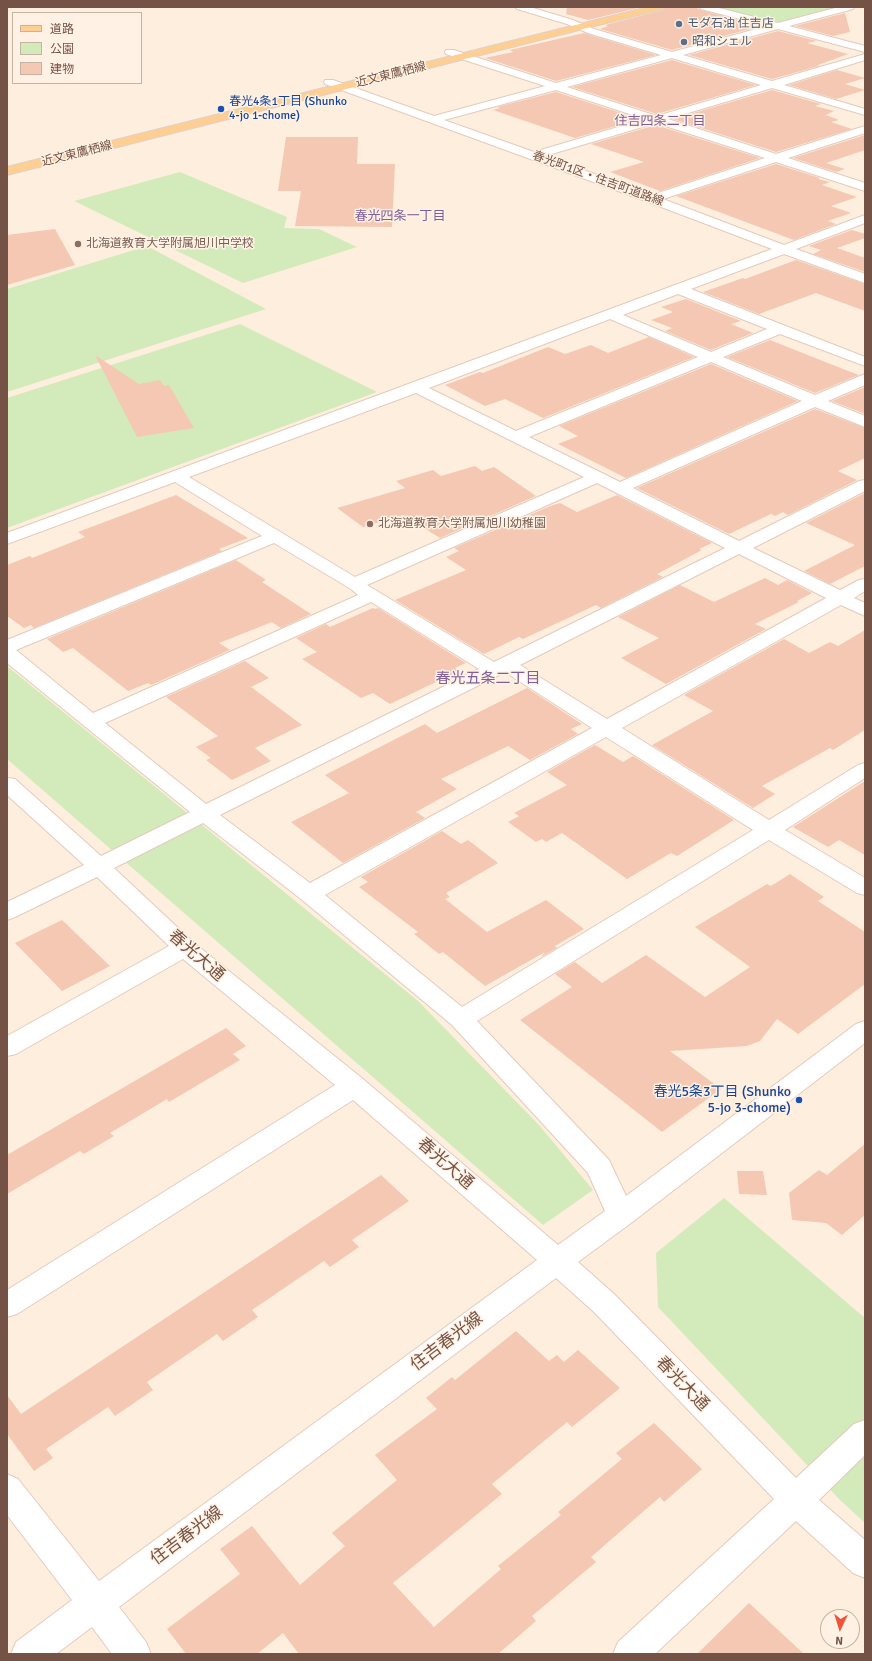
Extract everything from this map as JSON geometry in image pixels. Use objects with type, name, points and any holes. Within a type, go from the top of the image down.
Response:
[{"type":"main road","name":"近文東鷹栖線","points":[[7,172],[464,56],[574,25],[630,7]]},
{"type":"main road","name":"近文東鷹栖線","points":[[7,162],[450,52],[659,7]]},
{"type":"street","points":[[520,7],[671,55],[865,112]]},
{"type":"street","points":[[704,7],[865,50]]},
{"type":"street","points":[[432,120],[850,7]]},
{"type":"street","points":[[450,52],[865,187]]},
{"type":"street","points":[[533,156],[865,58]]},
{"type":"street","name":"春光町1区・住吉町道路線","points":[[329,82],[652,199],[704,220],[865,279]]},
{"type":"street","points":[[652,199],[865,129]]},
{"type":"street","points":[[7,539],[865,219]]},
{"type":"street","points":[[678,289],[865,362]]},
{"type":"street","points":[[609,314],[710,358],[865,422]]},
{"type":"street","points":[[518,436],[780,329]]},
{"type":"street","points":[[619,488],[865,379]]},
{"type":"street","points":[[416,387],[518,436],[619,488],[865,610]]},
{"type":"street","points":[[176,476],[372,595],[607,729],[865,888]]},
{"type":"street","points":[[354,584],[597,476]]},
{"type":"street","points":[[7,912],[865,485]]},
{"type":"street","points":[[7,647],[276,536]]},
{"type":"street","points":[[310,894],[865,584]]},
{"type":"street","points":[[92,721],[372,595]]},
{"type":"street","points":[[7,653],[204,813],[310,894],[461,1019],[600,1167],[621,1215]]},
{"type":"street","points":[[461,1019],[769,830],[865,769]]},
{"type":"street","name":"春光大通","points":[[7,784],[99,866],[184,948],[354,1086],[518,1227],[604,1304],[796,1500],[865,1562]]},
{"type":"street","points":[[7,1046],[184,948]]},
{"type":"street","name":"住吉春光線","points":[[28,1654],[621,1215],[865,1030]]},
{"type":"street","points":[[7,1305],[354,1086]]},
{"type":"street","points":[[630,1654],[865,1434]]},
{"type":"street","points":[[7,1489],[134,1654]]},
{"type":"green space","points":[[714,7],[839,7],[777,24]]},
{"type":"green space","points":[[180,172],[287,217],[284,228],[319,229],[357,247],[243,283],[74,201]]},
{"type":"green space","name":"北海道教育大学附属旭川中学校","points":[[147,246],[266,309],[7,392],[7,289]]},
{"type":"green space","points":[[240,324],[377,392],[7,528],[7,398]]},
{"type":"green space","points":[[7,666],[418,1001],[539,1125],[593,1190],[543,1225],[7,759]]},
{"type":"green space","points":[[724,1198],[865,1318],[865,1523],[840,1500],[658,1307],[656,1253]]},
{"type":"building","points":[[567,7],[642,7],[588,20],[566,14]]},
{"type":"building","points":[[666,7],[695,7],[701,10],[761,26],[672,50],[600,29],[608,26],[605,25],[662,10]]},
{"type":"building","points":[[845,13],[850,32],[833,36],[795,26]]},
{"type":"building","points":[[778,31],[817,41],[807,43],[848,54],[818,65],[819,66],[772,79],[689,55]]},
{"type":"building","points":[[584,33],[656,55],[556,81],[485,58],[513,52],[510,50]]},
{"type":"building","points":[[672,60],[756,85],[657,114],[572,87]]},
{"type":"building","points":[[837,70],[865,78],[845,84],[865,90],[836,99],[789,85]]},
{"type":"building","points":[[772,90],[821,104],[815,106],[834,111],[826,115],[839,120],[831,122],[852,129],[776,152],[673,119]]},
{"type":"building","points":[[556,92],[640,119],[575,138],[493,110],[500,108],[497,107]]},
{"type":"building","points":[[656,125],[760,158],[660,191],[610,172],[644,162],[591,144]]},
{"type":"building","points":[[865,135],[865,150],[826,163],[845,169],[836,172],[793,158]]},
{"type":"building","points":[[286,137],[358,137],[357,164],[395,164],[392,227],[295,226],[301,191],[278,191]]},
{"type":"building","points":[[776,164],[830,182],[822,185],[857,197],[831,206],[851,213],[828,221],[836,224],[794,240],[676,196]]},
{"type":"building","points":[[55,229],[75,265],[7,285],[7,235]]},
{"type":"building","points":[[852,230],[865,234],[865,238],[837,248],[865,258],[865,272],[813,254],[821,250],[809,246]]},
{"type":"building","points":[[796,260],[865,284],[865,311],[816,293],[759,314],[703,292],[743,278],[745,279]]},
{"type":"building","points":[[686,299],[741,321],[731,324],[753,333],[711,350],[665,331],[672,328],[651,320],[673,312],[661,307]]},
{"type":"building","points":[[649,337],[694,357],[543,418],[505,399],[485,406],[445,385],[480,372],[483,373],[548,347],[565,354],[591,345],[608,353]]},
{"type":"building","points":[[770,340],[859,375],[815,393],[727,357]]},
{"type":"building","points":[[95,355],[139,384],[160,380],[164,386],[169,385],[194,428],[137,437]]},
{"type":"building","points":[[711,364],[798,401],[626,478],[558,444],[578,436],[559,426]]},
{"type":"building","points":[[865,387],[865,414],[832,401]]},
{"type":"building","points":[[815,409],[865,428],[865,458],[838,471],[857,480],[788,515],[783,512],[775,516],[771,514],[729,534],[637,488]]},
{"type":"building","points":[[475,466],[482,471],[494,467],[536,496],[440,538],[403,515],[363,527],[337,508],[405,488],[396,481],[433,470],[441,476]]},
{"type":"building","points":[[865,493],[865,566],[830,584],[804,571],[855,545],[806,523]]},
{"type":"building","points":[[176,495],[248,538],[219,549],[222,551],[34,628],[31,625],[24,628],[7,616],[7,565],[30,556],[32,558],[85,537],[78,532]]},
{"type":"building","points":[[617,495],[712,543],[657,574],[663,577],[601,608],[596,605],[523,639],[519,637],[484,654],[395,600],[466,570],[446,557],[459,551],[454,548],[550,506],[560,503],[577,512]]},
{"type":"building","points":[[236,560],[266,580],[262,582],[311,614],[281,628],[272,622],[219,643],[230,650],[151,685],[148,683],[128,691],[73,648],[63,652],[47,639]]},
{"type":"building","points":[[765,578],[778,585],[787,580],[812,593],[797,601],[799,602],[755,624],[766,629],[666,684],[621,658],[659,638],[618,617],[680,585],[714,602]]},
{"type":"building","points":[[373,608],[378,608],[466,663],[455,668],[459,671],[390,704],[373,693],[361,698],[302,659],[317,652],[296,638],[326,624],[330,627]]},
{"type":"building","points":[[865,630],[865,730],[833,750],[830,748],[762,786],[775,794],[753,808],[652,745],[713,711],[684,695],[784,639],[809,653],[830,642],[838,646]]},
{"type":"building","points":[[245,661],[269,678],[251,687],[302,725],[255,748],[271,761],[232,780],[206,760],[211,758],[196,747],[218,736],[166,697]]},
{"type":"building","points":[[527,688],[582,724],[571,729],[578,734],[530,760],[508,746],[441,779],[457,789],[416,812],[425,818],[343,863],[291,822],[349,793],[325,775],[425,724],[437,733]]},
{"type":"building","points":[[595,745],[623,762],[633,756],[734,820],[677,856],[671,853],[627,879],[562,833],[546,842],[542,839],[536,842],[508,822],[519,816],[514,813],[567,785],[547,772]]},
{"type":"building","points":[[865,781],[865,855],[839,840],[828,847],[793,827]]},
{"type":"building","points":[[442,831],[461,844],[468,840],[498,863],[446,893],[450,897],[445,899],[487,932],[546,900],[584,929],[555,946],[557,948],[541,957],[545,952],[485,986],[443,952],[439,954],[414,934],[418,932],[359,887],[368,882],[361,877]]},
{"type":"building","points":[[790,874],[824,897],[818,901],[865,932],[865,984],[798,1034],[777,1019],[760,1041],[747,1046],[670,1051],[721,1089],[662,1132],[520,1020],[572,987],[555,974],[575,962],[602,983],[646,955],[705,997],[750,967],[695,927],[767,884],[771,886]]},
{"type":"building","points":[[62,920],[110,966],[62,991],[15,943]]},
{"type":"building","points":[[226,1028],[246,1046],[233,1054],[240,1060],[169,1102],[167,1099],[110,1133],[114,1136],[84,1154],[80,1151],[7,1194],[7,1155]]},
{"type":"building","points":[[865,1144],[865,1215],[842,1235],[826,1223],[792,1220],[789,1193],[819,1170],[827,1175]]},
{"type":"building","points":[[737,1171],[763,1171],[767,1195],[739,1194]]},
{"type":"building","points":[[381,1175],[409,1201],[352,1240],[359,1247],[330,1267],[324,1261],[252,1310],[258,1317],[223,1341],[217,1334],[147,1382],[153,1390],[115,1416],[108,1407],[46,1449],[53,1458],[34,1471],[7,1434],[7,1395],[21,1414]]},
{"type":"building","points":[[516,1331],[549,1361],[557,1355],[564,1362],[578,1350],[620,1388],[572,1427],[567,1422],[492,1484],[502,1494],[393,1583],[434,1627],[501,1569],[498,1566],[561,1515],[558,1512],[622,1459],[616,1453],[654,1423],[702,1469],[664,1502],[660,1497],[591,1557],[596,1562],[532,1616],[536,1621],[498,1654],[299,1654],[283,1633],[257,1654],[186,1654],[167,1629],[240,1574],[220,1549],[252,1526],[300,1585],[345,1546],[332,1533],[397,1480],[375,1455],[437,1409],[426,1398],[452,1377],[455,1380]]},
{"type":"building","points":[[749,1603],[804,1654],[697,1654]]},
{"type":"place","name":"モダ石油 住吉店","points":[[679,24]]},
{"type":"place","name":"昭和シェル","points":[[684,42]]},
{"type":"place","name":"春光4条1丁目 (Shunko 4-jo 1-chome)","points":[[221,109]]},
{"type":"place","name":"北海道教育大学附属旭川中学校","points":[[78,244]]},
{"type":"place","name":"北海道教育大学附属旭川幼稚園","points":[[370,524]]},
{"type":"place","name":"春光5条3丁目 (Shunko 5-jo 3-chome)","points":[[799,1100]]},
{"type":"district","name":"住吉四条二丁目","points":[[660,122]]},
{"type":"district","name":"春光四条一丁目","points":[[400,217]]},
{"type":"district","name":"春光五条二丁目","points":[[488,679]]}]
